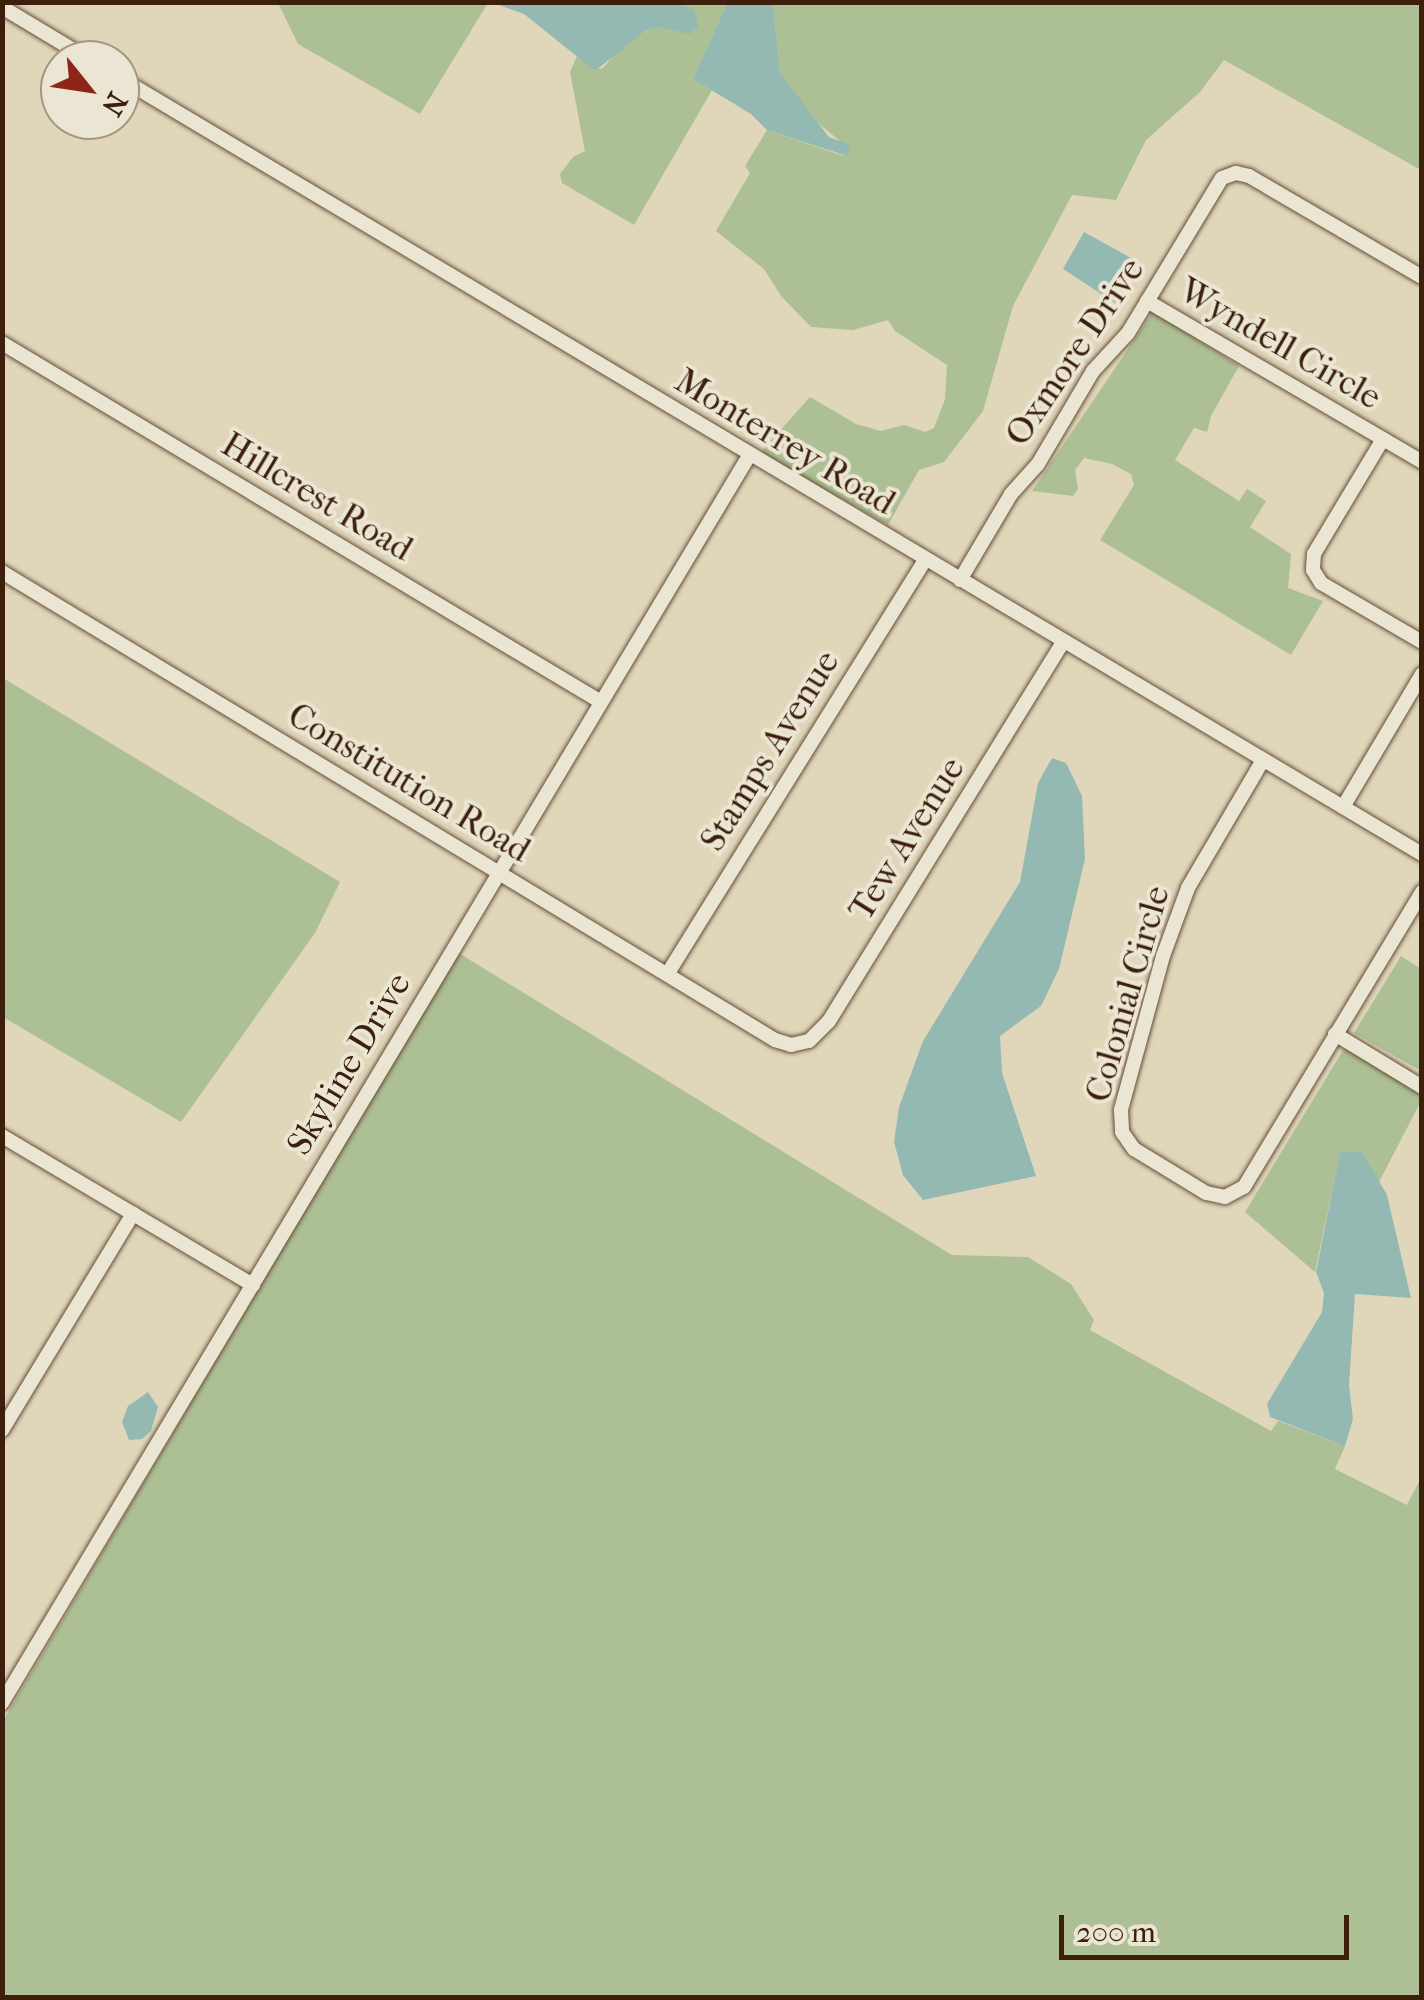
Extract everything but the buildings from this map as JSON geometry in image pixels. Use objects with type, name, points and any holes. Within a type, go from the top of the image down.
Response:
[{"type":"street","points":[[2,8],[56,40]]},
{"type":"street","name":"Monterrey Road","points":[[140,90],[1422,854]]},
{"type":"street","name":"Oxmore Drive","points":[[960,580],[1010,494],[1038,464],[1094,371],[1128,333],[1219,181],[1236,173],[1249,176],[1422,278]]},
{"type":"street","name":"Wyndell Circle","points":[[1147,301],[1422,462]]},
{"type":"street","name":"Hillcrest Road","points":[[2,343],[600,702]]},
{"type":"street","name":"Wyndell Circle","points":[[1382,439],[1314,554],[1313,570],[1321,582],[1422,642]]},
{"type":"street","name":"Skyline Drive","points":[[4,1698],[749,456]]},
{"type":"street","name":"Stamps Avenue","points":[[668,973],[924,560]]},
{"type":"street","name":"Constitution Road","points":[[2,572],[786,1044]]},
{"type":"street","name":"Tew Avenue","points":[[786,1044],[804,1044],[824,1030],[1063,642]]},
{"type":"street","points":[[1342,807],[1422,674]]},
{"type":"street","name":"Colonial Circle","points":[[1263,760],[1204,857],[1176,918],[1121,1110],[1124,1137],[1151,1161],[1206,1193],[1221,1197],[1235,1194],[1250,1178],[1422,892]]},
{"type":"street","points":[[1335,1034],[1422,1087]]},
{"type":"street","points":[[2,1136],[253,1285]]},
{"type":"street","points":[[2,1430],[133,1214]]},
{"type":"green space","points":[[278,3],[488,3],[420,114],[298,44]]},
{"type":"green space","points":[[677,3],[727,3],[693,79],[712,90],[634,225],[562,183],[560,174],[573,157],[585,151],[570,72],[577,56],[594,70],[603,68],[620,48],[645,31],[657,27],[687,32],[699,27],[694,11]]},
{"type":"green space","points":[[773,3],[1421,3],[1421,170],[1224,60],[1200,92],[1146,140],[1116,200],[1072,195],[1013,306],[983,411],[944,462],[919,470],[888,525],[760,453],[810,397],[856,424],[881,431],[904,425],[925,432],[934,428],[945,399],[947,365],[895,331],[888,320],[853,330],[811,327],[781,296],[764,269],[716,231],[750,173],[745,166],[767,130],[844,156],[841,142],[807,114],[780,73]]},
{"type":"green space","points":[[1153,312],[1239,366],[1211,416],[1207,432],[1194,428],[1175,460],[1239,501],[1247,489],[1266,501],[1250,527],[1291,554],[1288,588],[1323,601],[1291,655],[1100,540],[1134,485],[1131,474],[1112,464],[1084,458],[1075,470],[1078,489],[1073,496],[1032,491]]},
{"type":"green space","points":[[3,678],[340,882],[315,933],[181,1122],[3,1017]]},
{"type":"green space","points":[[457,952],[952,1255],[1028,1257],[1071,1284],[1094,1320],[1090,1330],[1271,1431],[1278,1421],[1345,1446],[1335,1469],[1407,1505],[1421,1478],[1421,1997],[3,1998],[3,1721]]},
{"type":"green space","points":[[1401,956],[1421,969],[1421,1071],[1354,1033]]},
{"type":"green space","points":[[1345,1047],[1421,1093],[1421,1101],[1379,1182],[1362,1152],[1340,1153],[1315,1272],[1245,1212]]},
{"type":"water","points":[[493,3],[677,3],[694,10],[699,27],[689,34],[658,27],[645,31],[595,71],[524,14]]},
{"type":"water","points":[[727,3],[773,3],[780,73],[829,137],[850,145],[847,156],[767,130],[751,114],[693,79]]},
{"type":"water","points":[[1084,232],[1140,263],[1115,303],[1063,269]]},
{"type":"water","points":[[1052,758],[1066,763],[1082,796],[1085,859],[1059,969],[1041,1006],[1000,1036],[1002,1073],[1036,1176],[923,1200],[903,1175],[894,1142],[899,1107],[923,1041],[1020,882],[1038,783]]},
{"type":"water","points":[[1340,1152],[1362,1152],[1387,1195],[1411,1298],[1355,1294],[1349,1385],[1353,1419],[1345,1446],[1270,1417],[1267,1404],[1322,1312],[1324,1293],[1316,1272]]},
{"type":"water","points":[[148,1392],[158,1407],[151,1431],[142,1439],[129,1440],[122,1422],[128,1406]]}]
